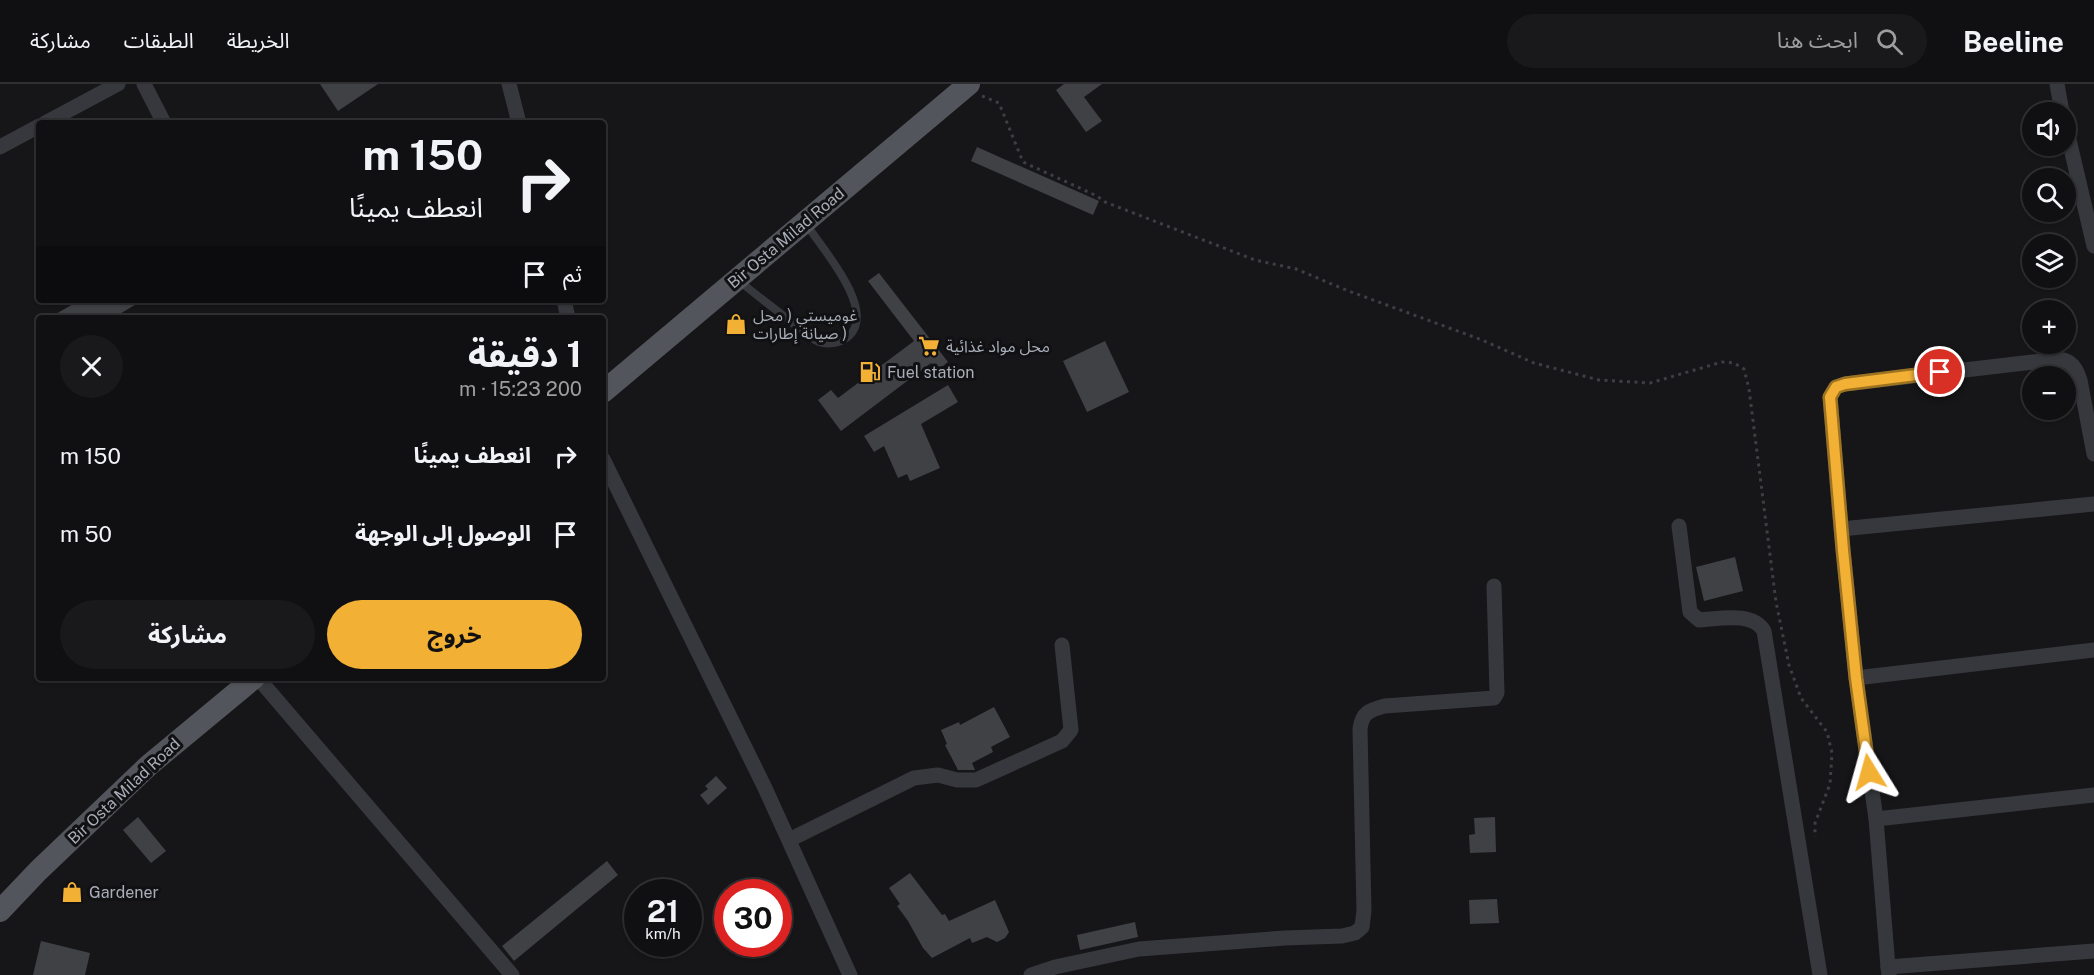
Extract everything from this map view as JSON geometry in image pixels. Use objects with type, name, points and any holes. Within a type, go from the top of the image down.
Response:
[{"type":"main road","name":"Bir Osta Milad Road","points":[[606,389],[966,86]]},
{"type":"main road","name":"Bir Osta Milad Road","points":[[0,911],[38,871],[148,766],[252,681]]},
{"type":"street","points":[[51,120],[118,84]]},
{"type":"street","points":[[144,84],[162,120]]},
{"type":"street","points":[[509,84],[518,120]]},
{"type":"street","points":[[2057,84],[2060,102]]},
{"type":"street","points":[[0,147],[36,128]]},
{"type":"street","points":[[2073,156],[2094,246]]},
{"type":"street","points":[[2094,454],[2076,369],[2069,361],[2059,359],[1845,384],[1833,390],[1829,403],[1856,678],[1876,819],[1888,971],[2094,951]]},
{"type":"street","points":[[606,465],[789,840],[850,975]]},
{"type":"street","points":[[1841,529],[2094,504]]},
{"type":"street","points":[[1679,526],[1690,612],[1698,620],[1747,618],[1760,623],[1764,631],[1820,975]]},
{"type":"street","points":[[1030,975],[1139,949],[1342,936],[1355,933],[1362,927],[1364,911],[1361,718],[1371,710],[1386,706],[1494,698],[1497,693],[1494,586]]},
{"type":"street","points":[[789,840],[914,777],[938,775],[957,780],[976,780],[1062,741],[1071,730],[1062,645]]},
{"type":"street","points":[[1856,678],[2094,650]]},
{"type":"street","points":[[259,681],[512,975]]},
{"type":"street","points":[[1876,819],[2094,795]]},
{"type":"lane","points":[[736,279],[807,335],[820,342],[834,343],[849,337],[858,324],[858,312],[853,294],[804,222]]},
{"type":"path","points":[[966,86],[999,103],[1023,162],[1097,196],[1105,202],[1255,260],[1296,269],[1356,294],[1482,340],[1534,363],[1599,380],[1650,383],[1722,362],[1734,363],[1744,369],[1749,389],[1776,602],[1789,665],[1802,698],[1827,732],[1832,753],[1830,784],[1815,823],[1815,841]]},
{"type":"building","points":[[320,84],[378,84],[338,111]]},
{"type":"building","points":[[1064,84],[1102,84],[1084,97],[1102,121],[1086,132],[1056,90]]},
{"type":"building","points":[[977,147],[1099,201],[1093,215],[971,161]]},
{"type":"building","points":[[879,273],[948,362],[937,371],[931,363],[841,431],[818,400],[831,390],[838,398],[914,341],[868,281]]},
{"type":"building","points":[[75,303],[138,303],[118,315],[54,315]]},
{"type":"building","points":[[1105,341],[1129,392],[1087,412],[1063,361]]},
{"type":"building","points":[[948,385],[958,402],[921,424],[940,468],[910,481],[907,474],[898,478],[884,446],[874,452],[864,436]]},
{"type":"building","points":[[1735,557],[1743,591],[1704,601],[1696,567]]},
{"type":"building","points":[[994,707],[1010,737],[991,747],[993,752],[972,763],[975,770],[958,770],[945,745],[947,744],[941,730],[959,722],[960,725]]},
{"type":"building","points":[[716,776],[727,788],[708,805],[700,795],[708,789],[705,786]]},
{"type":"building","points":[[138,817],[166,851],[151,863],[123,830]]},
{"type":"building","points":[[1495,817],[1496,852],[1470,853],[1469,835],[1475,834],[1474,818]]},
{"type":"building","points":[[607,861],[618,875],[514,961],[502,946]]},
{"type":"building","points":[[910,873],[949,921],[995,900],[1009,932],[1005,938],[997,942],[987,937],[972,943],[970,938],[932,958],[923,948],[897,906],[900,904],[889,888]]},
{"type":"building","points":[[1497,899],[1499,923],[1470,924],[1469,900]]},
{"type":"building","points":[[1135,922],[1138,937],[1080,950],[1077,935]]},
{"type":"building","points":[[41,941],[90,953],[85,975],[33,975]]},
{"type":"place","name":"غوميستي ( محل صيانة إطارات )","points":[[736,324]]},
{"type":"place","name":"محل مواد غذائية","points":[[929,346]]},
{"type":"place","name":"Fuel station","points":[[870,372]]},
{"type":"place","name":"Gardener","points":[[72,892]]},
{"type":"route","points":[[1869,772],[1856,678],[1830,397],[1836,387],[1845,384],[1940,372]]}]
